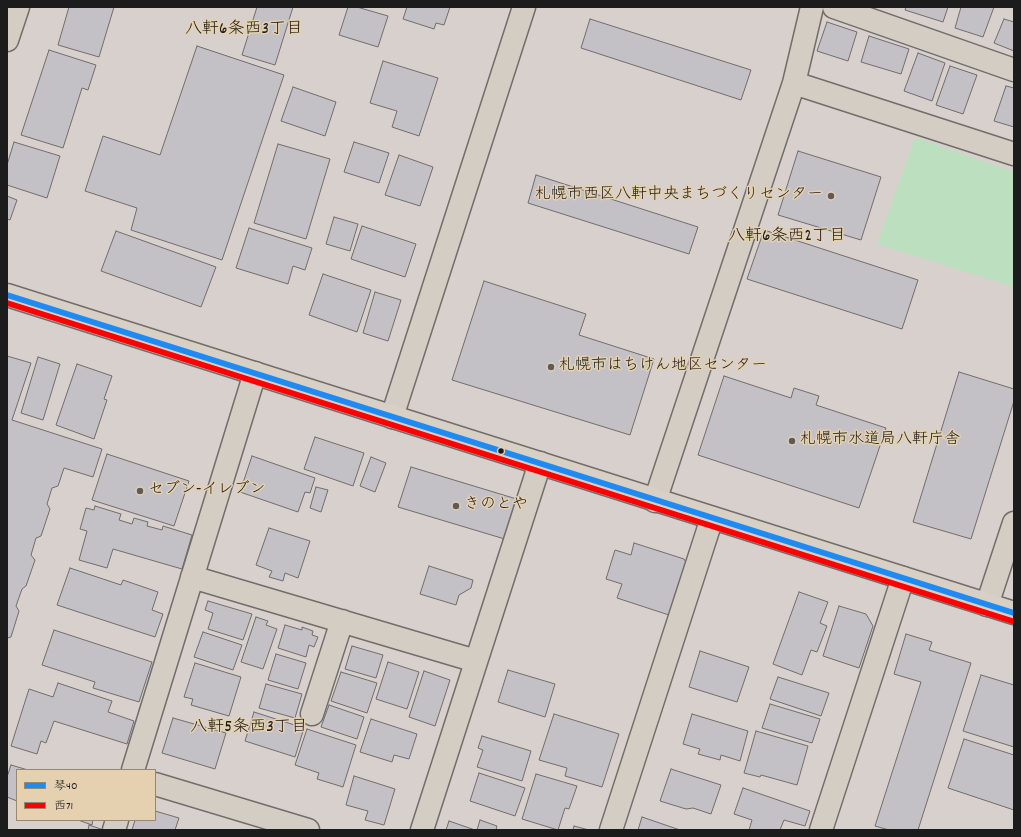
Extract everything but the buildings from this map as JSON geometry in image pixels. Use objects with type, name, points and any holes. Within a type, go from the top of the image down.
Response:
[{"type":"main road","points":[[7,295],[1014,614]]},
{"type":"street","points":[[7,40],[18,7]]},
{"type":"street","points":[[392,416],[524,7]]},
{"type":"street","points":[[655,501],[794,83],[812,7]]},
{"type":"street","points":[[834,7],[1014,70]]},
{"type":"street","points":[[794,83],[1014,154]]},
{"type":"street","points":[[133,769],[255,373]]},
{"type":"street","points":[[422,830],[540,463]]},
{"type":"street","points":[[611,830],[712,518]]},
{"type":"street","points":[[987,605],[1014,522]]},
{"type":"street","points":[[192,577],[476,661]]},
{"type":"street","points":[[821,830],[903,578]]},
{"type":"street","points":[[312,714],[342,621]]},
{"type":"street","points":[[156,784],[308,830]]},
{"type":"green space","points":[[915,137],[1014,172],[1014,287],[877,244]]},
{"type":"transit line","name":"琴40","points":[[7,295],[1014,613]]},
{"type":"transit line","name":"西71","points":[[7,303],[1012,621]]},
{"type":"place","name":"札幌市西区八軒中央まちづくりセンター","points":[[831,196]]},
{"type":"place","name":"札幌市はちけん地区センター","points":[[551,367]]},
{"type":"place","name":"札幌市水道局八軒庁舎","points":[[792,441]]},
{"type":"place","name":"セブン-イレブン","points":[[140,491]]},
{"type":"place","name":"きのとや","points":[[456,506]]},
{"type":"district","name":"八軒6条西3丁目","points":[[244,31]]},
{"type":"district","name":"八軒6条西2丁目","points":[[787,238]]},
{"type":"district","name":"八軒5条西3丁目","points":[[249,729]]}]
